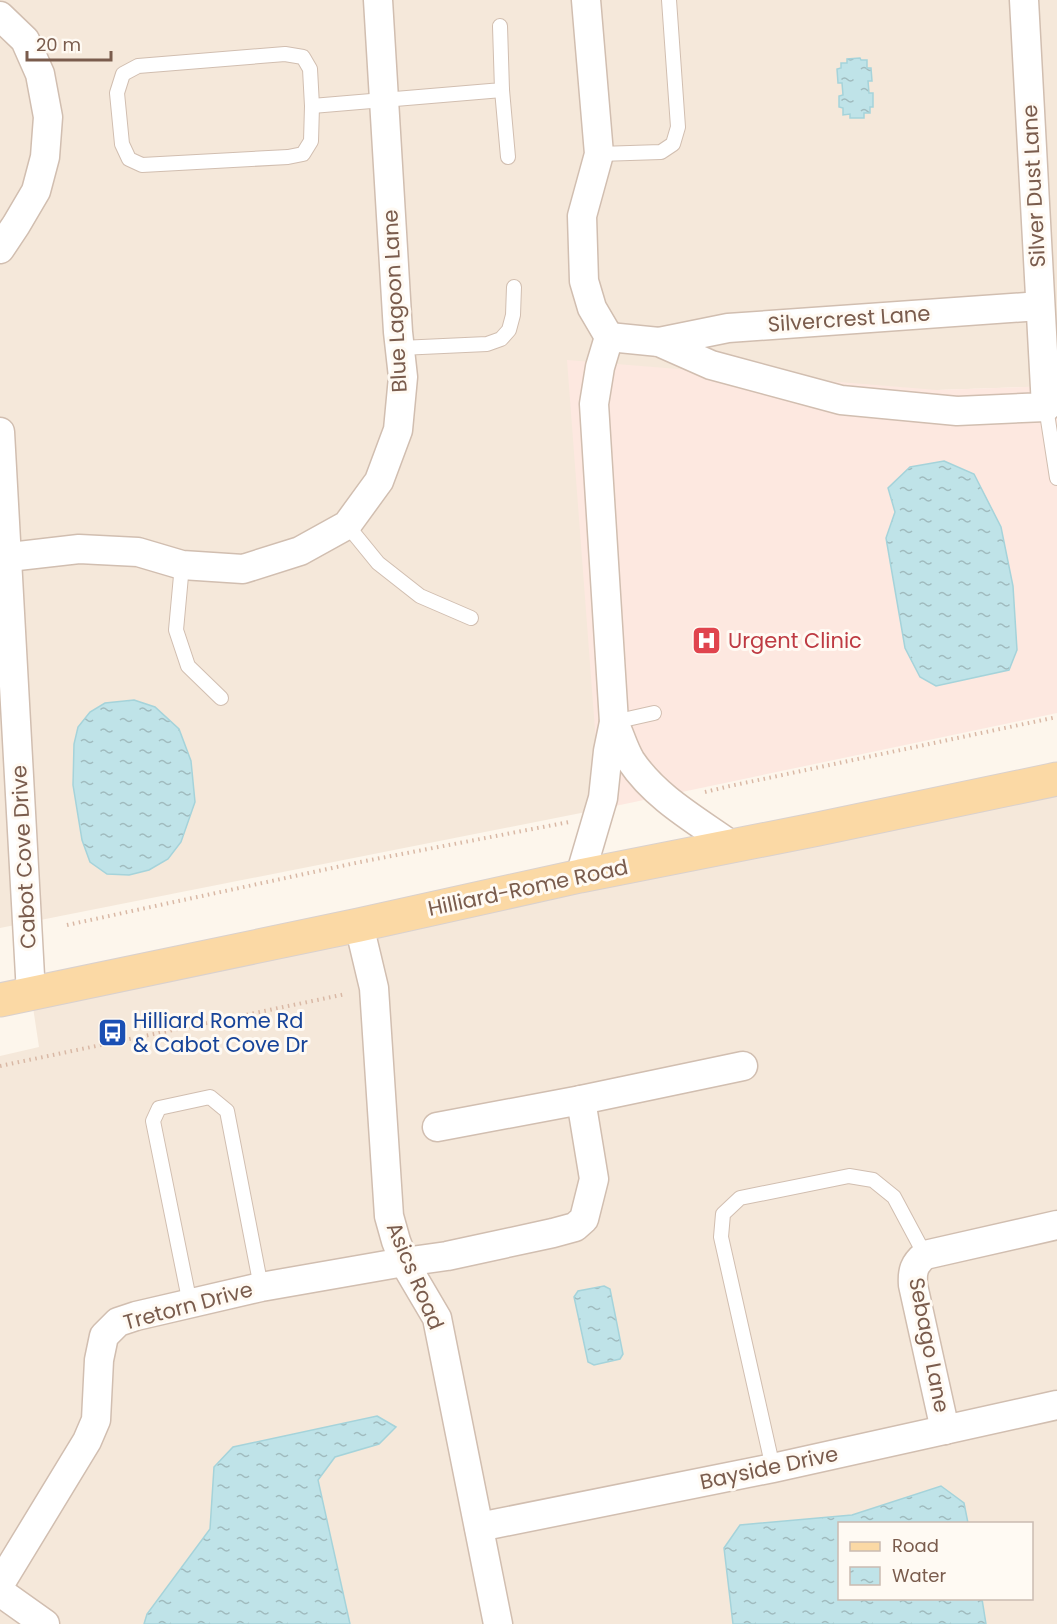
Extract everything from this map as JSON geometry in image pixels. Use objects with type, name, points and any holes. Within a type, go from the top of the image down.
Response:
[{"type":"main road","name":"Hilliard-Rome Road","points":[[16,997],[580,876],[1057,779]]},
{"type":"street","name":"Blue Lagoon Lane","points":[[3,558],[79,549],[138,552],[182,565],[243,569],[300,551],[347,525],[379,481],[398,430],[403,377],[378,0]]},
{"type":"street","points":[[580,876],[603,798],[614,722],[594,404],[600,368],[609,337],[592,308],[584,281],[582,216],[599,154],[586,0]]},
{"type":"street","name":"Silver Dust Lane","points":[[1024,0],[1040,306],[1052,407]]},
{"type":"street","points":[[0,16],[25,40],[40,75],[48,117],[45,156],[36,191],[0,249]]},
{"type":"street","name":"Silvercrest Lane","points":[[659,342],[728,328],[1040,306]]},
{"type":"street","points":[[609,337],[659,342],[711,364],[842,400],[957,411],[1052,407]]},
{"type":"street","name":"Cabot Cove Drive","points":[[0,432],[16,997]]},
{"type":"street","points":[[614,722],[630,759],[648,783],[669,802],[731,845]]},
{"type":"street","name":"Asics Road","points":[[359,925],[374,988],[389,1216],[404,1262],[437,1318],[498,1624]]},
{"type":"street","points":[[437,1127],[743,1066]]},
{"type":"street","name":"Tretorn Drive","points":[[0,1584],[87,1441],[96,1420],[99,1360],[104,1336],[118,1322],[261,1287],[447,1256],[575,1227],[584,1219],[594,1179],[581,1100]]},
{"type":"street","name":"Sebago Lane","points":[[945,1430],[913,1285],[912,1274],[916,1263],[925,1255],[1057,1225]]},
{"type":"street","name":"Bayside Drive","points":[[479,1527],[773,1468],[1057,1405]]},
{"type":"street","points":[[0,1592],[45,1624]]},
{"type":"lane","points":[[599,154],[661,152],[673,144],[678,127],[669,0]]},
{"type":"lane","points":[[500,26],[502,90],[508,157]]},
{"type":"lane","points":[[285,54],[303,57],[310,69],[312,106],[311,141],[303,154],[288,157],[142,165],[129,159],[122,144],[117,93],[123,74],[138,66],[285,54]]},
{"type":"lane","points":[[312,106],[502,90]]},
{"type":"lane","points":[[400,348],[487,344],[501,339],[509,330],[513,315],[514,287]]},
{"type":"lane","points":[[1052,407],[1057,478]]},
{"type":"lane","points":[[347,525],[378,563],[420,596],[471,618]]},
{"type":"lane","points":[[182,565],[176,630],[188,666],[220,698]]},
{"type":"lane","points":[[614,722],[654,713]]},
{"type":"lane","points":[[190,1304],[153,1121],[159,1108],[210,1097],[227,1111],[261,1287]]},
{"type":"lane","points":[[773,1468],[721,1237],[723,1214],[740,1198],[849,1176],[873,1180],[894,1197],[925,1255]]},
{"type":"path","points":[[669,802],[730,786],[1057,717]]},
{"type":"path","points":[[67,925],[360,862],[598,816]]},
{"type":"path","points":[[0,1066],[346,994]]},
{"type":"shaded area","points":[[0,0],[1057,0],[1057,386],[937,390],[601,809],[0,928]]},
{"type":"shaded area","points":[[567,360],[937,390],[1057,386],[1057,713],[601,809]]},
{"type":"shaded area","points":[[1057,779],[1057,1624],[0,1624],[0,1056],[39,1047],[31,994]]},
{"type":"water","points":[[847,59],[867,60],[867,68],[871,68],[872,81],[868,81],[869,93],[873,93],[873,107],[870,107],[870,113],[864,113],[864,118],[850,118],[850,114],[843,115],[843,108],[839,107],[839,96],[843,95],[842,83],[838,83],[837,69],[841,68],[841,63],[847,63]]},
{"type":"water","points":[[944,461],[974,474],[1001,527],[1013,586],[1017,650],[1009,670],[936,686],[920,677],[905,648],[886,538],[895,512],[888,488],[910,467]]},
{"type":"water","points":[[134,700],[155,707],[179,729],[191,761],[195,802],[181,842],[168,859],[149,870],[129,875],[107,874],[90,862],[82,840],[73,785],[74,744],[78,727],[90,712],[105,703]]},
{"type":"water","points":[[604,1286],[610,1289],[623,1354],[620,1359],[594,1365],[588,1362],[574,1297],[578,1291]]},
{"type":"water","points":[[377,1416],[396,1427],[379,1444],[335,1457],[318,1480],[350,1624],[144,1624],[147,1614],[210,1529],[214,1467],[233,1447]]},
{"type":"water","points":[[941,1486],[964,1503],[968,1522],[838,1522],[838,1600],[982,1600],[986,1624],[733,1624],[724,1548],[740,1525],[852,1515]]},
{"type":"place","name":"Urgent Clinic","points":[[707,641]]},
{"type":"place","name":"Hilliard Rome Rd & Cabot Cove Dr","points":[[112,1033]]}]
